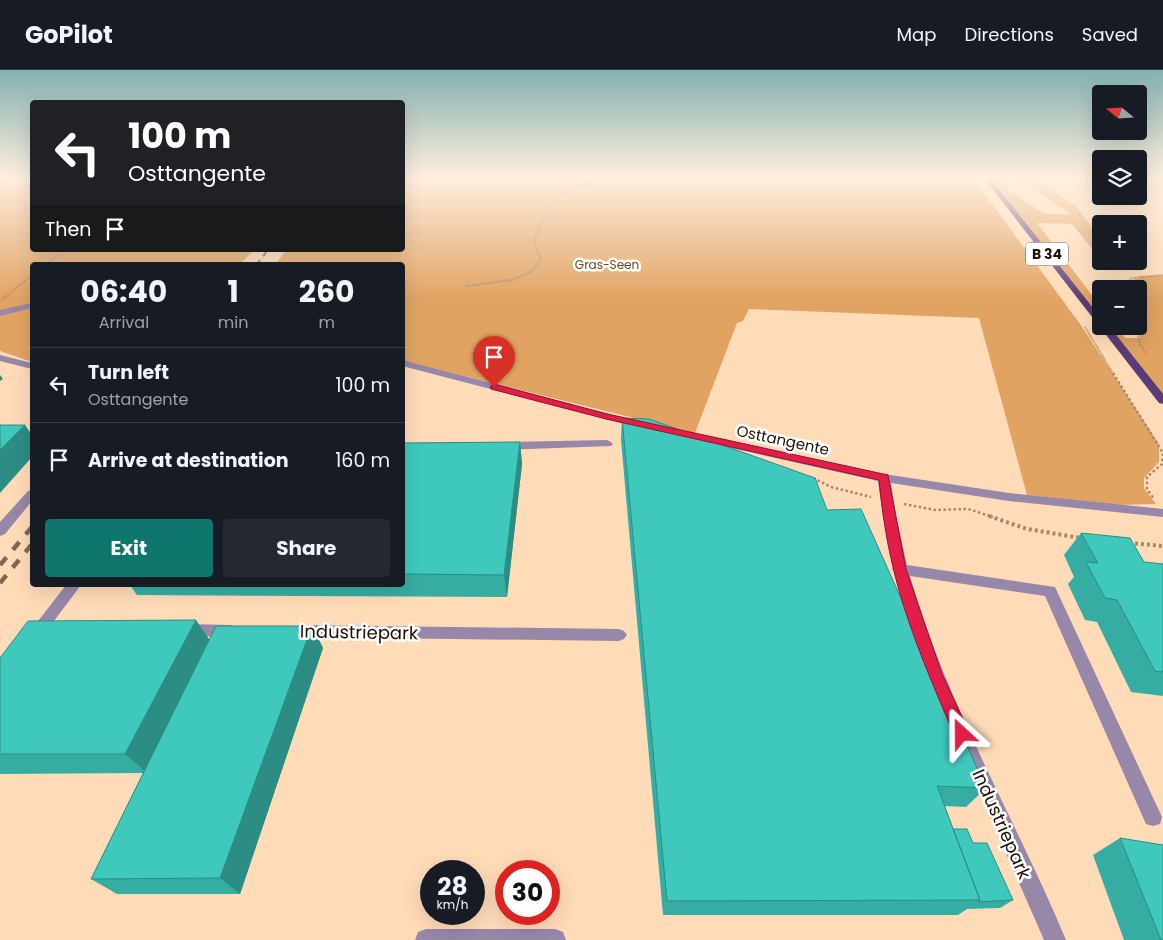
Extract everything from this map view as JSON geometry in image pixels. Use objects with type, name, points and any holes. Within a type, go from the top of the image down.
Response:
[{"type":"main road","name":"B 34","points":[[1019,219],[1092,312]]},
{"type":"main road","points":[[1111,335],[1163,401]]},
{"type":"street","points":[[1,313],[30,306]]},
{"type":"street","points":[[0,358],[30,366]]},
{"type":"street","points":[[405,364],[649,426]]},
{"type":"street","name":"Osttangente","points":[[684,434],[884,478],[1009,497],[1161,508]]},
{"type":"street","points":[[490,446],[607,444]]},
{"type":"street","name":"Industriepark","points":[[884,478],[890,527],[899,569],[935,674],[1055,940]]},
{"type":"street","points":[[0,531],[30,496]]},
{"type":"street","points":[[899,569],[1050,591],[1153,817]]},
{"type":"street","points":[[29,645],[72,587]]},
{"type":"street","points":[[40,628],[60,629]]},
{"type":"street","points":[[170,630],[250,631]]},
{"type":"street","name":"Industriepark","points":[[280,631],[619,635]]},
{"type":"street","points":[[426,940],[555,940]]},
{"type":"path","points":[[466,286],[511,280],[531,272],[541,259],[534,241],[544,219]]},
{"type":"path","points":[[50,262],[63,252]]},
{"type":"path","points":[[1129,280],[1132,278],[1163,275]]},
{"type":"path","points":[[1,313],[4,298],[30,277]]},
{"type":"path","points":[[1083,324],[1160,445],[1163,454],[1162,464],[1147,477],[1146,484],[1161,508]]},
{"type":"path","points":[[1138,335],[1140,344],[1151,361]]},
{"type":"green space","points":[[0,219],[30,219],[30,252],[252,252],[242,262],[30,262],[30,361],[0,351]]},
{"type":"green space","name":"Gras-Seen","points":[[405,219],[1003,219],[1080,324],[1159,444],[1159,462],[1144,478],[1144,488],[1156,504],[1114,505],[1027,495],[979,318],[749,309],[743,321],[737,323],[695,433],[405,361],[405,262],[277,262],[285,252],[405,252]]},
{"type":"green space","points":[[1019,219],[1086,219],[1092,227],[1092,248],[1072,224],[1037,223],[1092,295],[1092,312]]},
{"type":"green space","points":[[1163,275],[1163,401],[1111,335],[1123,335],[1125,338],[1140,338],[1140,335],[1147,335],[1147,280],[1133,280],[1141,276]]},
{"type":"building","points":[[622,418],[649,419],[815,478],[827,510],[861,509],[986,788],[937,786],[980,900],[667,901]]},
{"type":"building","points":[[0,425],[25,425],[0,450]]},
{"type":"building","points":[[520,442],[504,575],[405,574],[405,443]]},
{"type":"building","points":[[1081,533],[1130,538],[1144,562],[1163,564],[1163,672],[1155,671],[1117,600],[1105,598],[1086,562],[1098,563]]},
{"type":"building","points":[[196,620],[125,754],[0,754],[0,658],[28,621]]},
{"type":"building","points":[[216,626],[312,626],[220,878],[91,879]]},
{"type":"building","points":[[953,829],[967,829],[973,843],[987,843],[1013,900],[978,902],[980,900]]},
{"type":"building","points":[[1120,838],[1163,845],[1163,940],[1161,940]]},
{"type":"railway","points":[[259,262],[266,252]]},
{"type":"railway","points":[[0,565],[30,529]]},
{"type":"railway","points":[[0,583],[30,546]]},
{"type":"route","points":[[494,387],[606,416],[884,478],[890,527],[899,569],[935,674],[962,734]]}]
